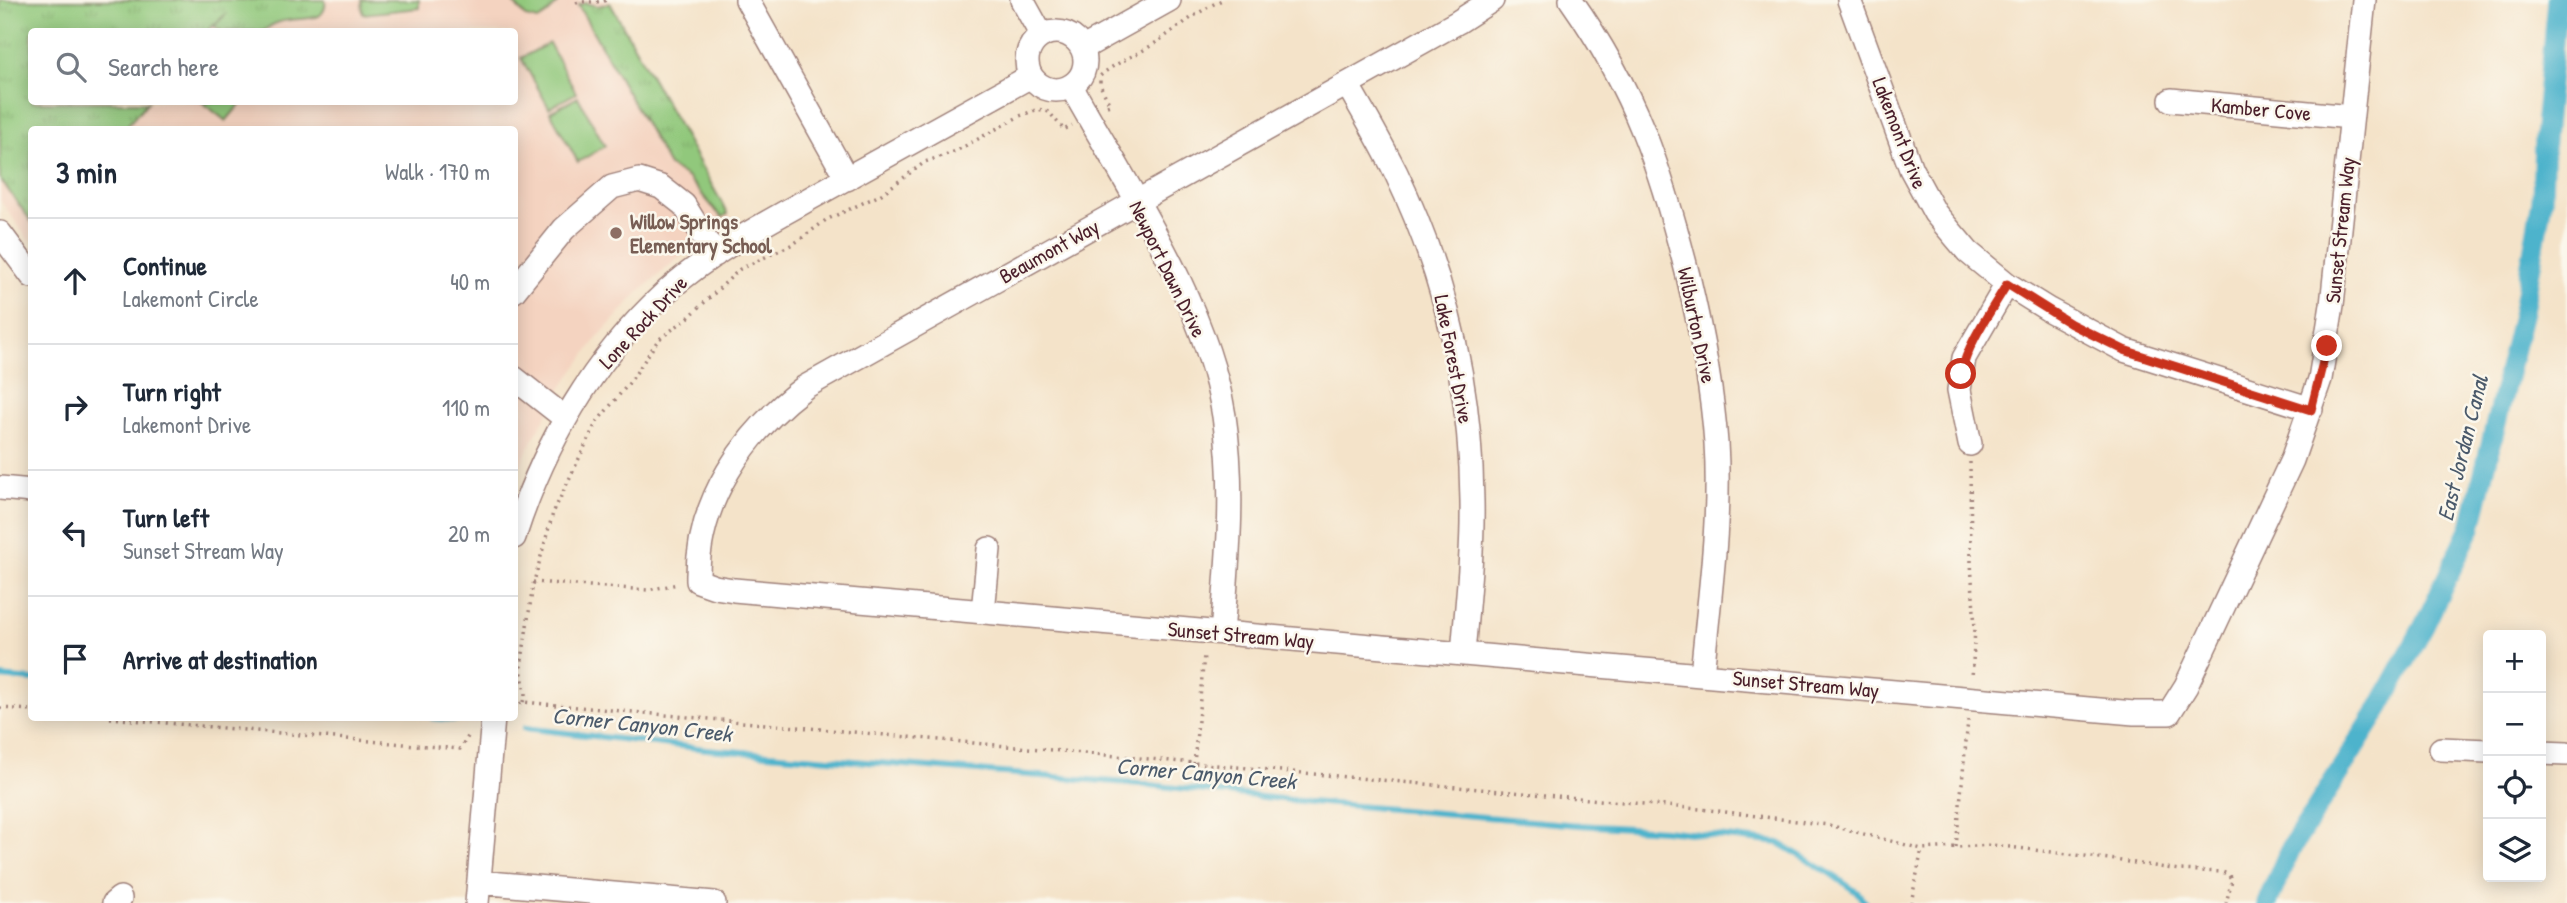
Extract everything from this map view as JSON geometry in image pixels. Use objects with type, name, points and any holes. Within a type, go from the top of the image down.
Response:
[{"type":"street","points":[[747,0],[846,179]]},
{"type":"street","points":[[1022,0],[1042,36]]},
{"type":"street","points":[[1083,48],[1170,0]]},
{"type":"street","name":"Beaumont Way","points":[[698,580],[699,542],[709,508],[724,476],[743,448],[786,401],[825,375],[1137,203],[1458,22],[1492,0]]},
{"type":"street","name":"Wilburton Drive","points":[[1571,0],[1611,61],[1645,131],[1668,198],[1704,347],[1713,409],[1717,482],[1702,675]]},
{"type":"street","name":"Sunset Stream Way","points":[[698,580],[715,587],[734,590],[2134,713],[2169,713],[2186,686],[2292,460],[2311,410],[2327,346],[2364,0]]},
{"type":"street","name":"Lakemont Drive","points":[[1852,1],[1911,169],[1922,192],[1951,234],[1977,261],[2007,284],[2071,324],[2124,350],[2311,410]]},
{"type":"street","points":[[1065,33],[1072,36],[1083,48],[1084,71],[1071,86],[1062,90],[1047,89],[1031,76],[1028,53],[1042,36],[1065,33]]},
{"type":"street","name":"Lone Rock Drive","points":[[518,526],[536,477],[565,418],[600,366],[673,286],[715,255],[1031,76]]},
{"type":"street","name":"Lake Forest Drive","points":[[1347,84],[1395,172],[1413,212],[1440,284],[1453,334],[1467,415],[1472,491],[1463,654]]},
{"type":"street","name":"Newport Dawn Drive","points":[[1071,86],[1169,262],[1207,348],[1223,413],[1230,469],[1231,516],[1222,633]]},
{"type":"street","name":"Kamber Cove","points":[[2171,100],[2351,117]]},
{"type":"street","points":[[518,286],[564,229],[612,187],[639,180],[661,187],[684,205],[715,255]]},
{"type":"street","points":[[0,233],[28,266]]},
{"type":"street","points":[[1970,444],[1959,390],[1964,358],[2007,284]]},
{"type":"street","points":[[518,382],[565,418]]},
{"type":"street","points":[[0,488],[28,491]]},
{"type":"street","points":[[983,612],[989,549]]},
{"type":"street","points":[[492,721],[478,892],[713,903]]},
{"type":"street","points":[[2441,749],[2483,751]]},
{"type":"street","points":[[2546,753],[2567,754]]},
{"type":"path","points":[[576,4],[582,0],[599,3],[607,0]]},
{"type":"path","points":[[1102,109],[1110,105],[1100,85],[1101,76],[1112,66],[1142,51],[1203,9],[1222,0]]},
{"type":"path","points":[[523,702],[525,694],[521,667],[533,582],[553,513],[596,423],[630,382],[658,340],[689,317],[740,269],[794,243],[826,219],[880,195],[925,162],[956,151],[1038,109],[1049,112],[1064,130],[1071,126]]},
{"type":"path","points":[[1970,444],[1970,562],[1975,629],[1972,687]]},
{"type":"path","points":[[533,582],[648,590],[698,580]]},
{"type":"path","points":[[1194,764],[1204,655]]},
{"type":"path","points":[[518,705],[523,702],[1769,817],[1829,825],[1922,849],[1993,845],[2179,870],[2225,872],[2232,883],[2227,903]]},
{"type":"path","points":[[0,708],[28,710]]},
{"type":"path","points":[[1956,847],[1969,711]]},
{"type":"path","points":[[144,721],[460,749],[471,726]]},
{"type":"path","points":[[1911,903],[1922,849]]},
{"type":"shaded area","name":"Willow Springs Elementary School","points":[[0,0],[609,0],[734,224],[687,251],[639,292],[598,337],[563,386],[528,448],[518,472],[518,126],[28,126],[28,239],[0,200]]},
{"type":"green space","points":[[0,0],[325,0],[324,11],[319,16],[283,21],[268,28],[214,26],[227,13],[210,28],[28,28],[28,105],[145,105],[127,126],[28,126],[28,217],[0,179]]},
{"type":"green space","points":[[362,0],[419,0],[419,8],[363,14]]},
{"type":"green space","points":[[511,0],[561,0],[538,20],[526,17]]},
{"type":"green space","points":[[585,3],[598,6],[610,3],[728,214],[723,217],[688,178],[669,166],[578,5]]},
{"type":"green space","points":[[549,43],[576,93],[549,108],[521,58]]},
{"type":"green space","points":[[578,97],[605,146],[578,162],[550,112]]},
{"type":"green space","points":[[206,105],[239,105],[226,121]]},
{"type":"waterway","name":"East Jordan Canal","points":[[2267,903],[2290,850],[2380,707],[2424,626],[2471,527],[2523,311],[2542,200],[2544,139],[2557,0]]},
{"type":"waterway","name":"Corner Canyon Creek","points":[[0,677],[28,680]]},
{"type":"waterway","name":"Corner Canyon Creek","points":[[525,728],[706,749],[1140,784],[1310,802],[1664,830],[1779,843],[1831,874],[1858,893],[1866,903]]},
{"type":"place","name":"Willow Springs Elementary School","points":[[616,233]]},
{"type":"route","points":[[1961,374],[1964,358],[1971,344],[2007,284],[2071,324],[2124,350],[2311,410],[2327,346]]}]
